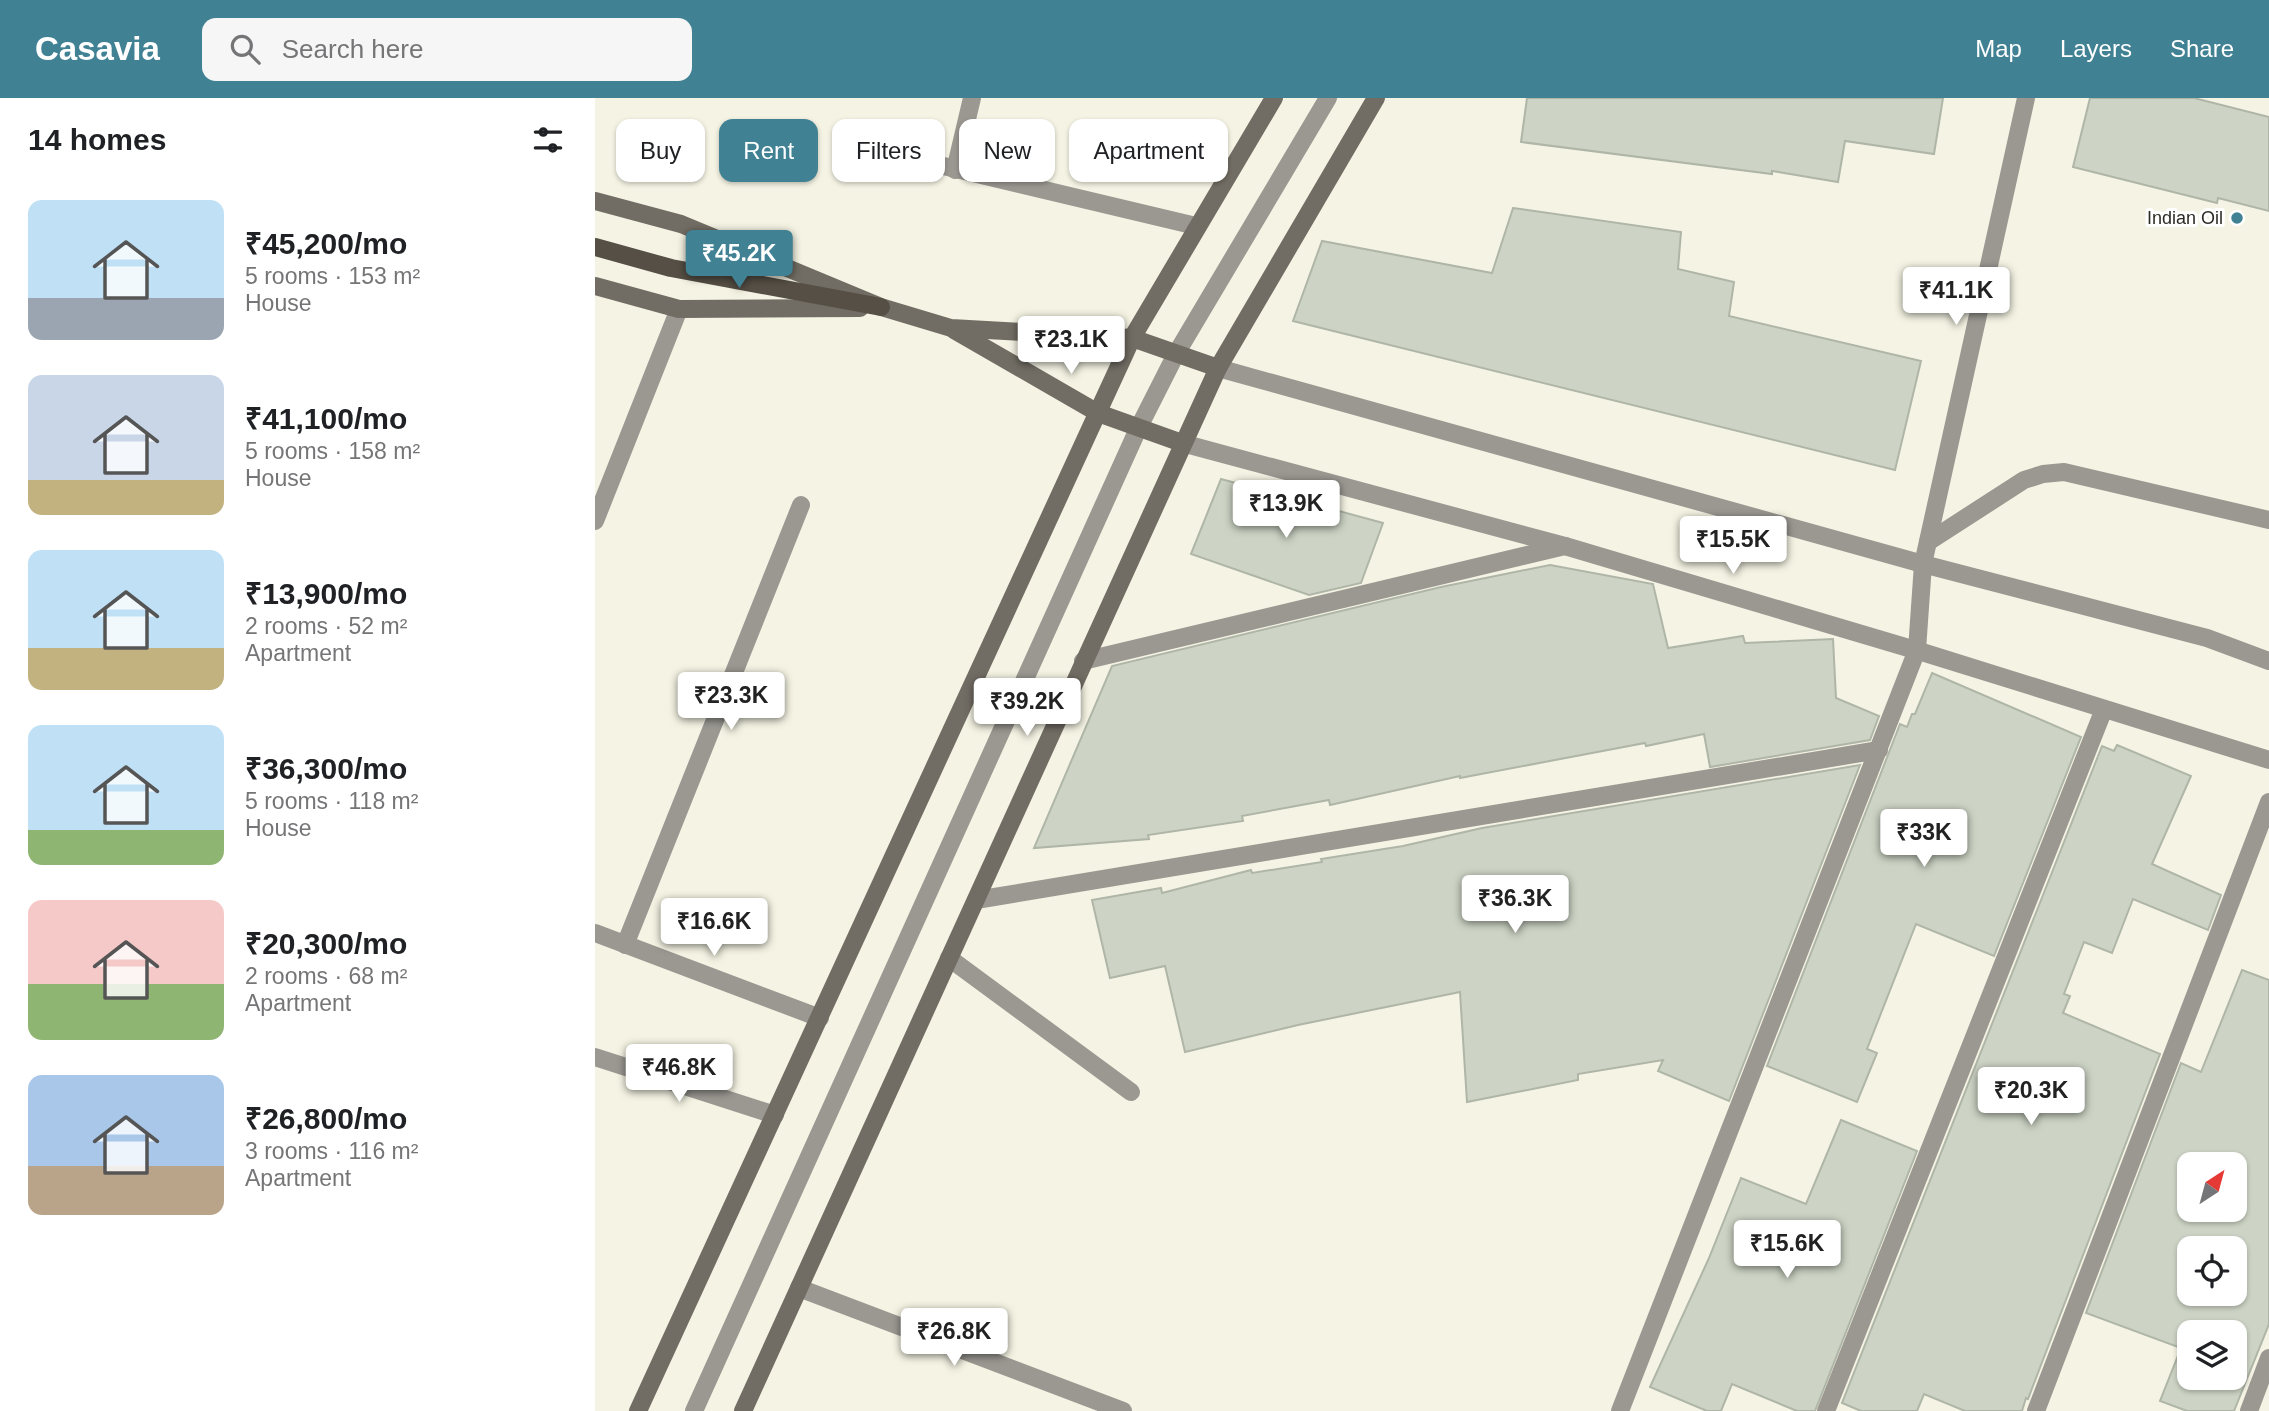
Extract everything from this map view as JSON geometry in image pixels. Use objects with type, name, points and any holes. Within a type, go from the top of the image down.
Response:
[{"type":"main road","points":[[638,1411],[1132,338],[1274,98]]},
{"type":"main road","points":[[743,1411],[1217,368],[1376,98]]},
{"type":"main road","points":[[595,201],[681,224],[881,307],[951,328],[1098,413],[1182,443]]},
{"type":"main road","points":[[595,247],[671,268],[881,307]]},
{"type":"main road","points":[[595,286],[679,309],[881,307]]},
{"type":"main road","points":[[951,328],[1132,338],[1217,368]]},
{"type":"street","points":[[955,170],[972,98]]},
{"type":"street","points":[[694,1411],[1138,429],[1176,354],[1328,98]]},
{"type":"street","points":[[1620,1411],[1917,650],[1923,564],[2025,98]]},
{"type":"street","points":[[945,167],[1196,226]]},
{"type":"street","points":[[595,521],[679,309]]},
{"type":"street","points":[[1217,368],[1923,564],[2207,638],[2269,660]]},
{"type":"street","points":[[1182,443],[1565,546],[1917,650],[2269,760]]},
{"type":"street","points":[[1928,542],[2024,480],[2043,474],[2064,472],[2269,520]]},
{"type":"street","points":[[625,945],[801,505]]},
{"type":"street","points":[[1083,661],[1565,546]]},
{"type":"street","points":[[1826,1411],[2104,709]]},
{"type":"street","points":[[977,900],[1879,750]]},
{"type":"street","points":[[2036,1411],[2269,802]]},
{"type":"street","points":[[595,933],[820,1018]]},
{"type":"street","points":[[949,958],[1131,1092]]},
{"type":"street","points":[[595,1057],[775,1115]]},
{"type":"street","points":[[799,1288],[1123,1411]]},
{"type":"street","points":[[2249,1411],[2269,1357]]},
{"type":"building","points":[[1527,98],[1943,98],[1934,154],[1845,141],[1838,182],[1772,171],[1772,174],[1521,142]]},
{"type":"building","points":[[2090,98],[2194,98],[2269,117],[2269,211],[2218,198],[2217,203],[2073,167]]},
{"type":"building","points":[[1513,208],[1681,232],[1678,269],[1734,282],[1729,316],[1921,361],[1895,470],[1293,321],[1322,241],[1492,273]]},
{"type":"building","points":[[1221,479],[1383,523],[1361,583],[1309,595],[1191,554]]},
{"type":"building","points":[[1550,565],[1653,584],[1668,648],[1743,636],[1745,643],[1833,639],[1836,698],[1879,716],[1870,740],[1710,767],[1704,734],[1460,776],[1330,805],[1329,800],[1242,816],[1243,821],[1148,835],[1149,839],[1034,848],[1112,666],[1441,587]]},
{"type":"building","points":[[1932,673],[2081,737],[1994,956],[1916,924],[1867,1049],[1877,1053],[1857,1102],[1767,1066],[1900,724],[1907,727]]},
{"type":"building","points":[[2117,745],[2191,776],[2152,864],[2221,895],[2208,930],[2133,899],[2112,953],[2084,942],[2064,994],[2070,996],[2063,1013],[2160,1054],[2028,1399],[2026,1398],[2022,1411],[1965,1411],[1924,1394],[1917,1411],[1861,1411],[1842,1403],[2102,746],[2114,751]]},
{"type":"building","points":[[1860,765],[1729,1101],[1658,1071],[1663,1060],[1578,1074],[1578,1080],[1467,1102],[1460,992],[1298,1025],[1185,1052],[1165,966],[1110,978],[1092,900],[1161,888],[1162,893],[1251,870],[1252,873],[1322,862],[1321,859],[1403,846],[1482,828]]},
{"type":"building","points":[[2242,970],[2269,980],[2269,1324],[2247,1379],[2247,1320],[2177,1320],[2177,1347],[2086,1313],[2181,1063],[2201,1072]]},
{"type":"building","points":[[1841,1120],[1917,1151],[1815,1411],[1797,1411],[1732,1384],[1721,1411],[1707,1411],[1650,1387],[1709,1258],[1741,1178],[1806,1204]]},
{"type":"building","points":[[2177,1358],[2177,1390],[2242,1390],[2234,1411],[2187,1411],[2160,1401]]},
{"type":"place","name":"Indian Oil","points":[[2237,218]]}]
